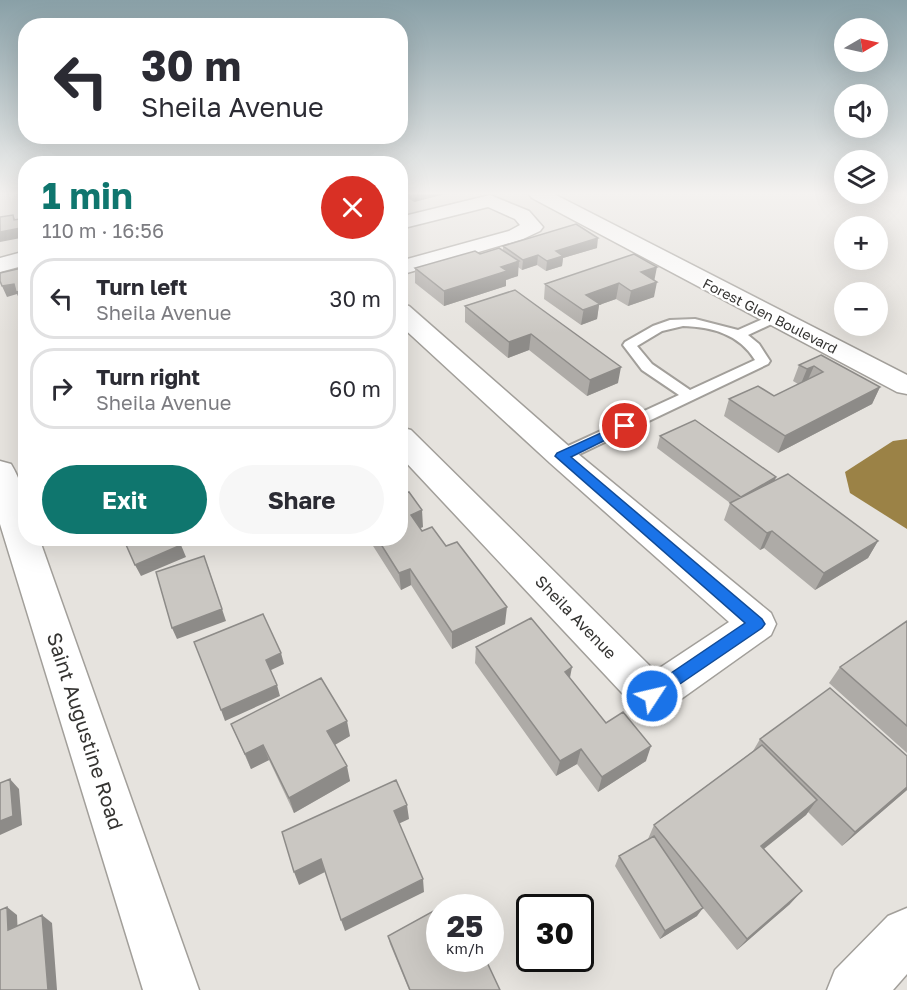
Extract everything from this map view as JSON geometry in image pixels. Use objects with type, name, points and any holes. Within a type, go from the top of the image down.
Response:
[{"type":"street","points":[[408,266],[498,240]]},
{"type":"street","name":"Forest Glen Boulevard","points":[[626,240],[907,386]]},
{"type":"street","points":[[0,265],[18,260]]},
{"type":"street","points":[[408,318],[561,456]]},
{"type":"street","name":"Sheila Avenue","points":[[408,445],[652,696],[757,624],[561,456]]},
{"type":"street","name":"Saint Augustine Road","points":[[0,472],[18,527]]},
{"type":"street","name":"Saint Augustine Road","points":[[24,546],[171,990]]},
{"type":"street","points":[[855,990],[907,936]]},
{"type":"lane","points":[[739,333],[774,318]]},
{"type":"lane","points":[[561,456],[763,361],[754,347],[739,333],[705,322],[682,321],[648,332],[630,345],[647,367],[689,395]]},
{"type":"shaded area","points":[[907,439],[907,529],[850,493],[845,472],[893,441]]},
{"type":"building","points":[[522,240],[591,240],[556,251],[563,256],[547,261],[538,255],[523,260],[503,246]]},
{"type":"building","points":[[499,248],[519,261],[501,267],[507,271],[444,291],[415,268],[475,251],[480,254]]},
{"type":"building","points":[[634,254],[657,267],[641,272],[657,282],[631,291],[619,283],[586,295],[600,304],[583,310],[545,284]]},
{"type":"building","points":[[18,269],[18,292],[16,292],[14,284],[2,286],[0,273]]},
{"type":"building","points":[[515,290],[621,367],[590,380],[531,334],[509,342],[465,306]]},
{"type":"building","points":[[821,355],[880,387],[785,436],[729,399],[758,386],[774,396],[823,372],[814,366],[807,369],[799,365]]},
{"type":"building","points":[[695,420],[776,477],[741,497],[660,436]]},
{"type":"building","points":[[788,474],[878,541],[824,573],[772,531],[767,533],[730,503]]},
{"type":"building","points":[[408,492],[422,510],[411,515],[422,531],[432,527],[446,546],[457,542],[507,607],[452,632],[410,569],[399,573],[382,546],[408,546]]},
{"type":"building","points":[[127,546],[179,546],[135,565]]},
{"type":"building","points":[[204,556],[222,609],[172,628],[156,572]]},
{"type":"building","points":[[263,614],[281,653],[266,660],[277,685],[221,710],[194,642]]},
{"type":"building","points":[[531,618],[572,667],[565,672],[606,723],[623,712],[651,746],[602,777],[581,749],[560,761],[476,647]]},
{"type":"building","points":[[907,621],[907,726],[840,667]]},
{"type":"building","points":[[321,678],[347,721],[327,731],[347,766],[289,798],[263,745],[245,754],[231,724]]},
{"type":"building","points":[[830,688],[907,756],[907,787],[855,832],[760,739]]},
{"type":"building","points":[[762,745],[817,800],[761,846],[802,891],[747,939],[654,825]]},
{"type":"building","points":[[10,779],[13,816],[0,821],[0,783]]},
{"type":"building","points":[[396,780],[407,805],[394,811],[423,879],[341,920],[321,859],[294,872],[282,832]]},
{"type":"building","points":[[654,836],[703,908],[665,931],[619,856]]},
{"type":"building","points":[[7,907],[8,930],[42,915],[48,990],[0,990],[0,910]]},
{"type":"building","points":[[426,915],[426,972],[492,972],[500,990],[410,990],[388,936]]},
{"type":"route","points":[[625,426],[561,456],[757,624],[652,696]]}]
